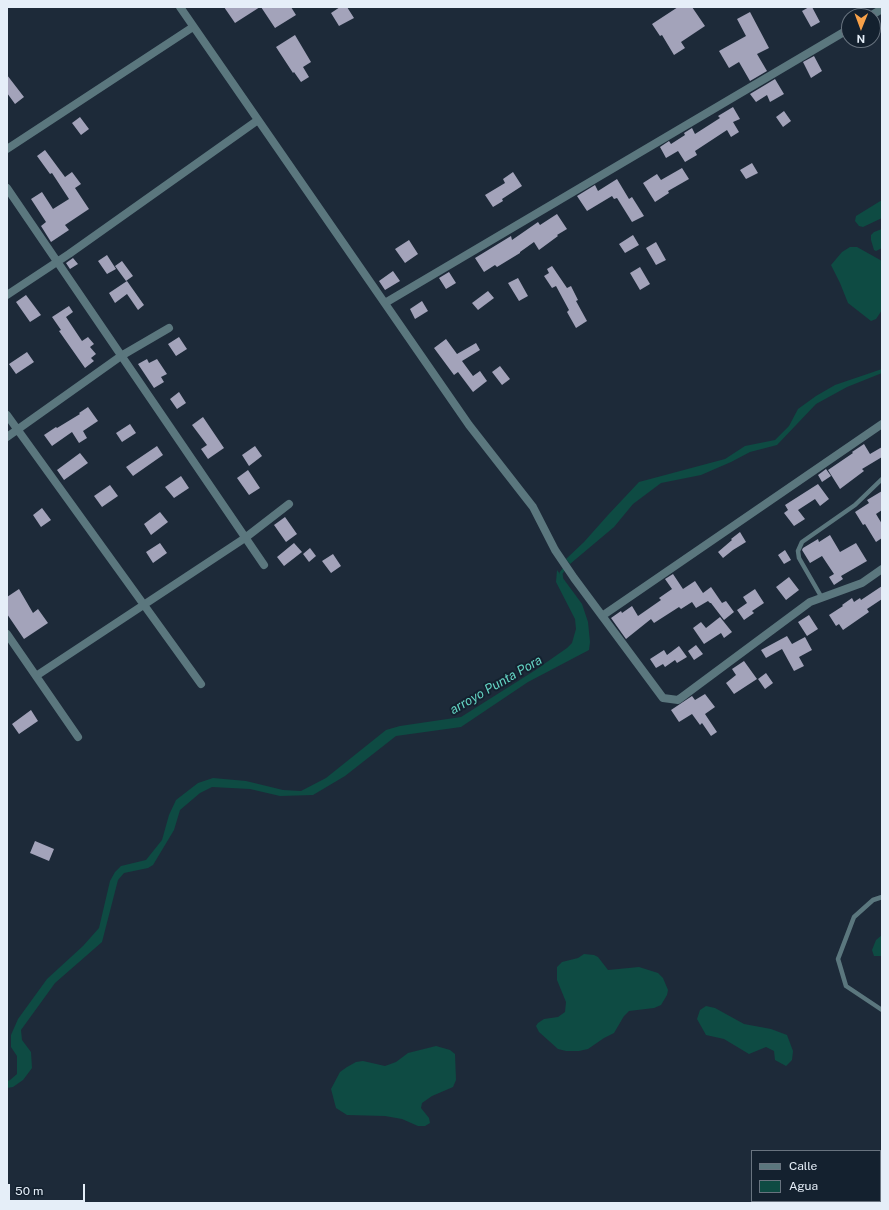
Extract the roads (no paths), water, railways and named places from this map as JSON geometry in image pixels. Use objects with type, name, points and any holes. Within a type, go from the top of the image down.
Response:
[{"type":"street","points":[[180,7],[192,27],[469,425],[533,507],[556,550],[574,578],[663,698],[678,700],[810,602],[862,583],[882,569]]},
{"type":"street","points":[[7,149],[192,27]]},
{"type":"street","points":[[385,303],[841,34]]},
{"type":"street","points":[[7,295],[57,262],[258,120]]},
{"type":"street","points":[[7,188],[264,565]]},
{"type":"street","points":[[7,437],[121,356],[169,328]]},
{"type":"street","points":[[7,415],[201,684]]},
{"type":"street","points":[[602,616],[882,424]]},
{"type":"street","points":[[36,676],[245,538],[289,504]]},
{"type":"street","points":[[7,634],[78,737]]},
{"type":"lane","points":[[822,598],[799,558],[798,551],[802,542],[855,505],[882,479]]},
{"type":"lane","points":[[882,897],[873,900],[854,917],[838,959],[846,986],[882,1010]]},
{"type":"water","points":[[882,200],[882,218],[863,227],[859,226],[855,221],[856,216]]},
{"type":"water","points":[[882,229],[882,248],[876,251],[874,250],[871,235]]},
{"type":"water","points":[[850,247],[857,247],[882,261],[882,310],[876,319],[871,321],[848,303],[831,265],[842,252]]},
{"type":"water","points":[[882,369],[882,373],[847,387],[816,404],[777,445],[750,452],[701,475],[661,483],[633,504],[614,527],[570,564],[566,559],[584,542],[639,482],[725,459],[745,446],[775,440],[789,426],[798,409],[816,396],[835,385]]},
{"type":"water","points":[[557,570],[582,604],[588,622],[590,642],[589,650],[528,682],[461,727],[396,736],[345,776],[313,795],[280,796],[250,789],[212,787],[200,793],[180,810],[174,830],[153,865],[148,868],[124,873],[118,880],[102,942],[55,983],[21,1030],[22,1040],[31,1052],[32,1068],[23,1080],[13,1087],[7,1088],[7,1081],[17,1074],[17,1056],[11,1047],[11,1035],[18,1019],[47,979],[83,946],[99,928],[110,881],[115,872],[121,866],[146,860],[162,840],[169,815],[176,800],[198,783],[213,778],[246,781],[283,790],[301,791],[326,778],[386,730],[400,726],[461,717],[534,671],[572,643],[576,629],[575,619],[556,582]]},
{"type":"water","points":[[882,935],[882,956],[874,956],[872,950],[876,940]]},
{"type":"water","points":[[584,954],[598,957],[608,970],[639,967],[658,973],[663,978],[668,990],[667,995],[661,1005],[654,1008],[629,1011],[624,1016],[614,1033],[588,1049],[566,1051],[558,1049],[539,1032],[536,1026],[544,1019],[558,1017],[565,1012],[566,1002],[557,980],[557,967],[562,962],[578,958]]},
{"type":"water","points":[[706,1006],[715,1008],[744,1024],[771,1029],[787,1035],[793,1051],[792,1060],[786,1066],[775,1060],[774,1051],[766,1047],[749,1054],[724,1039],[706,1035],[697,1019],[700,1010]]},
{"type":"water","points":[[436,1046],[450,1050],[455,1054],[456,1080],[453,1087],[432,1096],[422,1103],[421,1108],[429,1118],[430,1123],[425,1126],[418,1126],[402,1119],[385,1116],[347,1115],[336,1108],[331,1089],[340,1072],[347,1067],[356,1062],[363,1061],[385,1066],[396,1062],[408,1053]]},
{"type":"waterway","name":"arroyo Punta Pora","points":[[562,581],[561,573],[565,568]]}]
